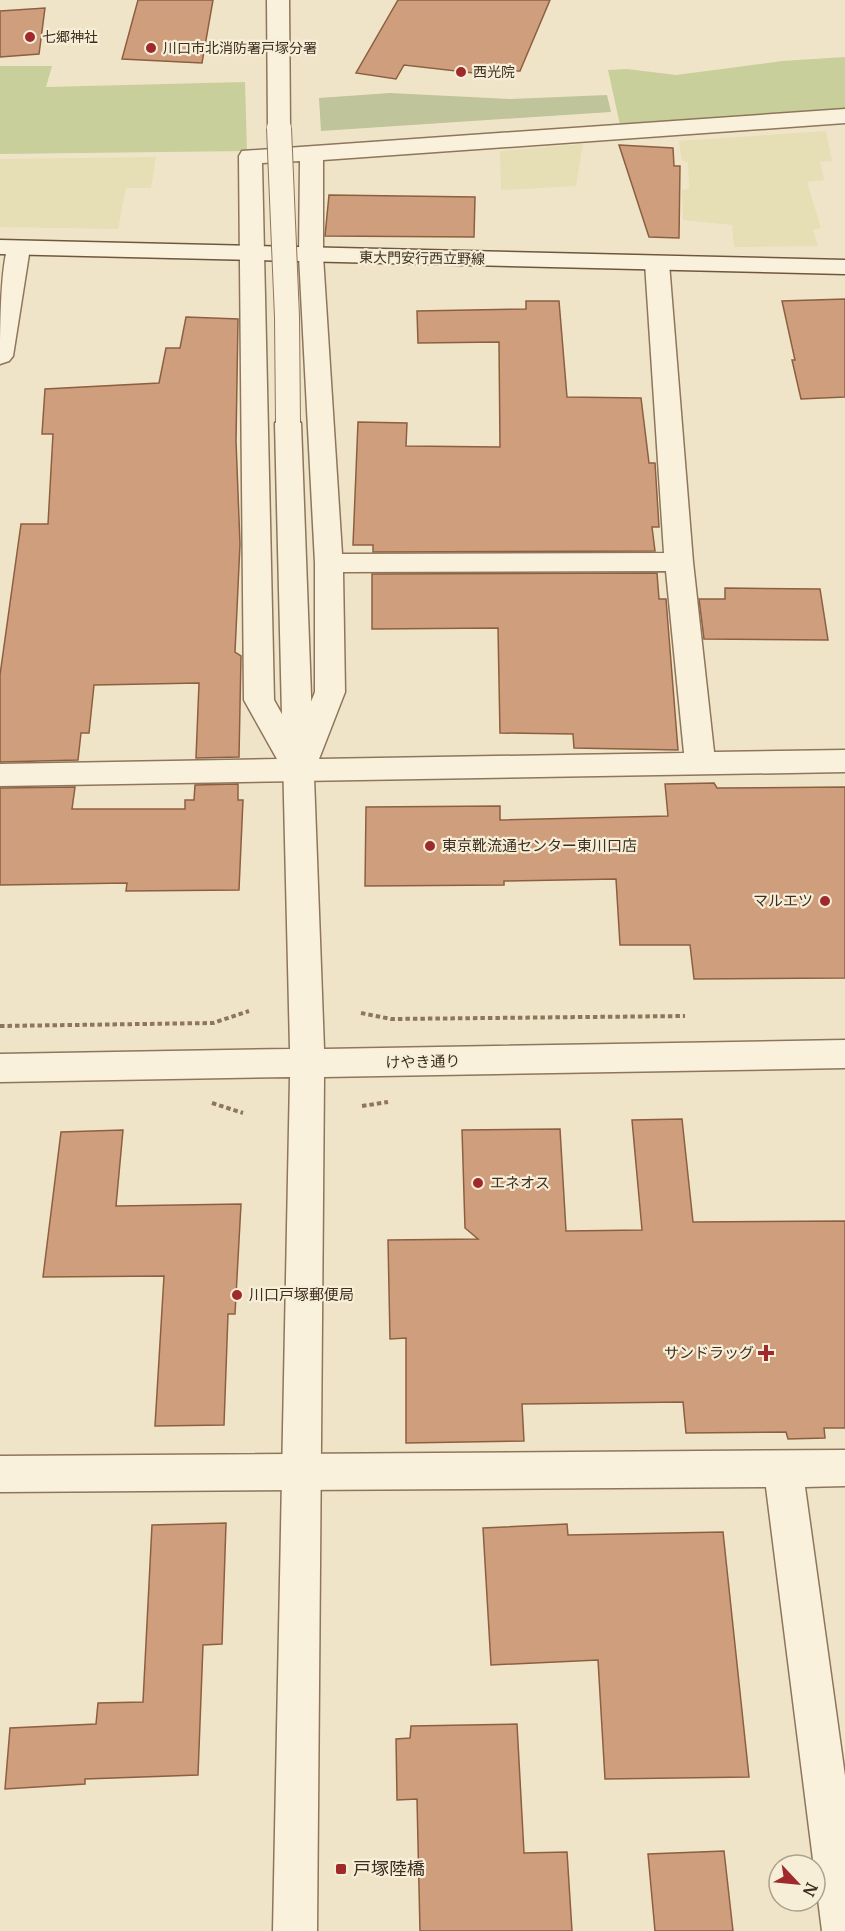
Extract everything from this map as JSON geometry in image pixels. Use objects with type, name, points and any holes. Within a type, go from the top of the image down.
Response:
[{"type":"street","points":[[278,0],[279,128],[287,317],[288,423],[307,1064],[295,1931]]},
{"type":"street","points":[[299,771],[259,700],[250,156],[312,154],[845,116]]},
{"type":"street","points":[[299,771],[330,693],[329,562],[311,256],[312,154]]},
{"type":"street","points":[[0,356],[9,247]]},
{"type":"street","name":"東大門安行西立野線","points":[[9,247],[845,267]]},
{"type":"street","points":[[657,263],[679,562],[700,762]]},
{"type":"street","points":[[329,562],[679,562]]},
{"type":"street","points":[[0,775],[845,761]]},
{"type":"street","name":"けやき通り","points":[[0,1068],[845,1054]]},
{"type":"street","points":[[0,1474],[845,1468]]},
{"type":"street","points":[[783,1470],[844,1931]]},
{"type":"path","points":[[0,1026],[213,1023],[249,1011]]},
{"type":"path","points":[[361,1013],[391,1019],[690,1016]]},
{"type":"shaded area","points":[[826,131],[832,161],[820,162],[824,180],[807,182],[821,228],[813,230],[818,246],[734,247],[732,225],[683,220],[682,190],[689,189],[688,162],[682,161],[679,141]]},
{"type":"shaded area","points":[[583,144],[576,186],[501,190],[500,151]]},
{"type":"shaded area","points":[[156,157],[151,188],[126,188],[118,229],[0,227],[0,159]]},
{"type":"green space","points":[[845,57],[845,109],[620,125],[608,70],[627,69],[676,75],[782,61]]},
{"type":"green space","points":[[0,66],[52,66],[46,87],[245,82],[247,151],[0,154]]},
{"type":"green space","points":[[390,93],[511,99],[607,95],[611,112],[321,131],[319,98]]},
{"type":"building","points":[[138,0],[213,0],[202,63],[122,59]]},
{"type":"building","points":[[398,0],[550,0],[520,71],[493,71],[491,75],[404,65],[396,79],[356,73]]},
{"type":"building","points":[[45,8],[39,54],[0,57],[0,11]]},
{"type":"building","points":[[619,145],[673,148],[674,166],[680,166],[679,238],[649,237]]},
{"type":"building","points":[[329,195],[475,197],[474,237],[325,236]]},
{"type":"building","points":[[845,299],[845,397],[801,399],[782,301]]},
{"type":"building","points":[[526,301],[559,301],[567,397],[641,398],[649,463],[655,463],[659,527],[652,527],[655,551],[373,552],[373,545],[353,545],[358,422],[407,423],[406,446],[500,447],[499,342],[418,343],[417,311],[526,309]]},
{"type":"building","points":[[186,317],[238,319],[236,441],[240,544],[235,652],[241,656],[239,757],[196,758],[199,683],[94,685],[89,733],[81,733],[78,760],[0,762],[0,675],[21,524],[48,524],[53,434],[42,434],[45,389],[159,383],[166,348],[180,348]]},
{"type":"building","points":[[657,573],[659,599],[666,599],[678,750],[574,748],[573,734],[500,733],[498,628],[372,629],[372,574]]},
{"type":"building","points":[[725,588],[820,589],[828,640],[704,639],[699,599],[725,599]]},
{"type":"building","points":[[714,783],[717,788],[845,787],[845,978],[694,979],[690,945],[620,945],[616,879],[504,881],[504,885],[365,886],[366,807],[500,806],[500,820],[668,816],[665,784]]},
{"type":"building","points":[[238,784],[238,800],[243,800],[239,890],[126,891],[127,883],[0,885],[0,788],[75,787],[72,809],[185,809],[185,800],[194,800],[195,785]]},
{"type":"building","points":[[682,1119],[693,1222],[845,1221],[845,1428],[824,1428],[825,1438],[788,1439],[786,1432],[686,1433],[683,1402],[522,1404],[524,1441],[406,1443],[406,1338],[390,1339],[388,1240],[478,1239],[465,1228],[462,1130],[560,1129],[566,1231],[642,1230],[632,1120]]},
{"type":"building","points":[[123,1130],[116,1206],[241,1204],[235,1314],[228,1314],[224,1425],[155,1426],[164,1276],[43,1277],[61,1132]]},
{"type":"building","points":[[226,1523],[222,1644],[203,1645],[198,1775],[85,1779],[85,1784],[5,1789],[10,1728],[96,1724],[98,1703],[143,1702],[152,1525]]},
{"type":"building","points":[[567,1524],[568,1535],[723,1532],[749,1777],[605,1779],[598,1660],[491,1665],[483,1528]]},
{"type":"building","points":[[517,1724],[524,1853],[567,1852],[572,1931],[420,1931],[417,1799],[397,1800],[396,1739],[410,1738],[411,1726]]},
{"type":"building","points":[[724,1851],[733,1931],[655,1931],[648,1854]]},
{"type":"place","name":"七郷神社","points":[[30,37]]},
{"type":"place","name":"川口市北消防署戸塚分署","points":[[151,48]]},
{"type":"place","name":"西光院","points":[[461,72]]},
{"type":"place","name":"東京靴流通センター東川口店","points":[[430,846]]},
{"type":"place","name":"マルエツ","points":[[825,901]]},
{"type":"place","name":"エネオス","points":[[478,1183]]},
{"type":"place","name":"川口戸塚郵便局","points":[[237,1295]]},
{"type":"place","name":"サンドラッグ","points":[[766,1353]]},
{"type":"place","name":"戸塚陸橋","points":[[341,1869]]}]
